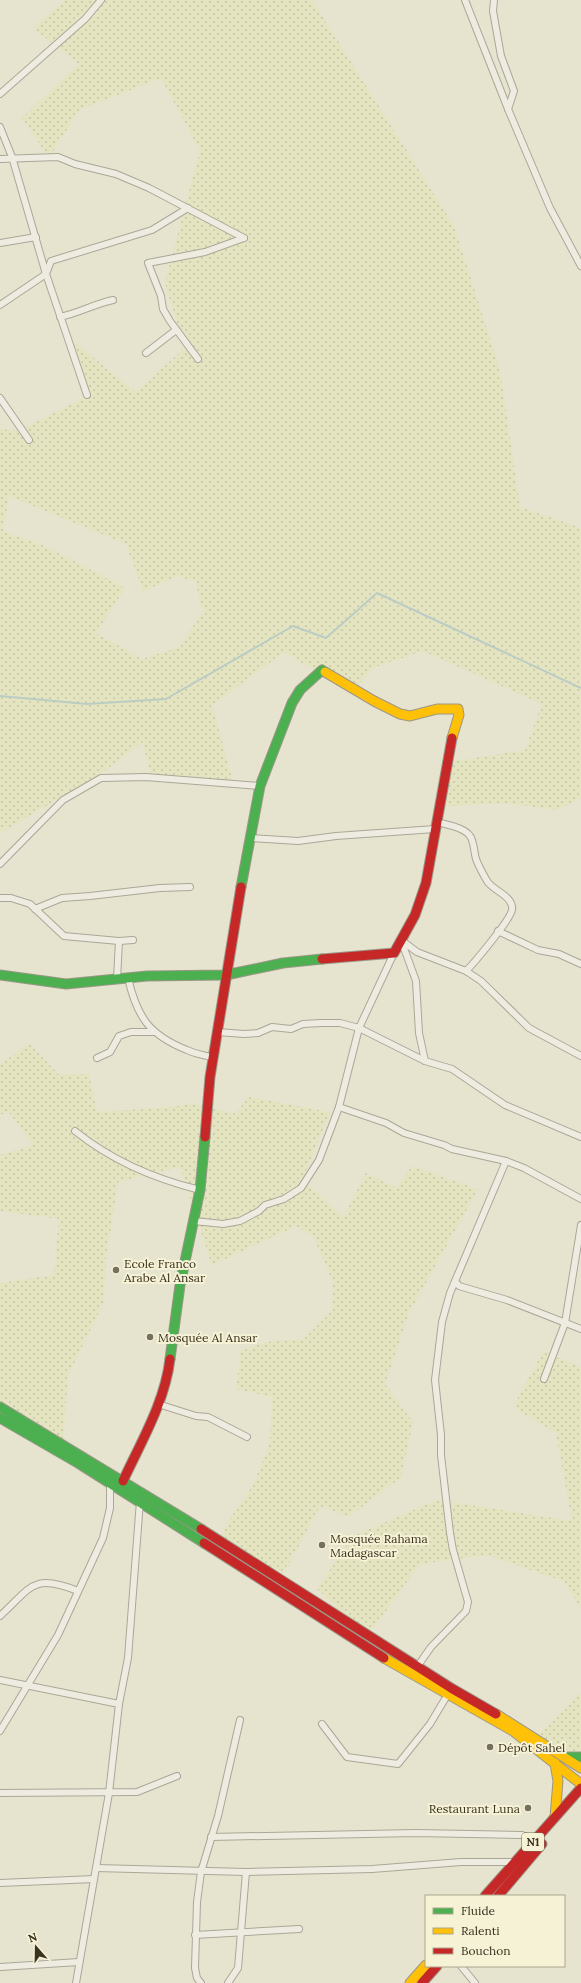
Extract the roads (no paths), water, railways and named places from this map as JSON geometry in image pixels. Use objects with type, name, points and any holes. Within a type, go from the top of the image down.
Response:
[{"type":"main road","points":[[0,975],[66,984],[147,976],[226,976],[283,963],[394,953],[415,915],[426,883],[449,748],[459,715],[458,709],[437,710],[410,716],[400,714],[374,701],[324,670],[317,673],[300,690],[292,703],[260,786],[249,838],[226,976],[218,1032],[213,1058],[200,1190],[180,1285],[168,1370],[158,1404],[123,1481]]},
{"type":"main road","points":[[0,1407],[90,1459],[140,1492],[262,1566],[417,1666],[537,1737],[581,1768]]},
{"type":"main road","points":[[0,1418],[78,1463],[382,1656],[512,1731],[581,1784]]},
{"type":"main road","points":[[567,1758],[581,1757]]},
{"type":"main road","points":[[555,1764],[558,1781],[555,1817]]},
{"type":"main road","name":"N1","points":[[487,1895],[581,1788]]},
{"type":"main road","name":"N1","points":[[499,1895],[581,1800]]},
{"type":"main road","points":[[410,1983],[425,1965]]},
{"type":"main road","points":[[422,1983],[436,1967]]},
{"type":"street","points":[[0,94],[85,19],[101,0]]},
{"type":"street","points":[[465,0],[508,109],[550,208],[581,266]]},
{"type":"street","points":[[494,0],[493,11],[501,56],[514,91],[508,109]]},
{"type":"street","points":[[0,127],[12,157],[46,274],[87,395]]},
{"type":"street","points":[[0,158],[58,157],[75,164],[116,174],[150,188],[244,238],[205,252],[148,263],[161,296],[163,309],[176,330],[198,359]]},
{"type":"street","points":[[0,305],[46,274],[51,261],[152,230],[188,208]]},
{"type":"street","points":[[0,243],[36,237]]},
{"type":"street","points":[[60,317],[77,313],[99,303],[113,300]]},
{"type":"street","points":[[146,353],[176,330]]},
{"type":"street","points":[[0,398],[29,440]]},
{"type":"street","points":[[0,864],[63,800],[101,778],[146,777],[260,786]]},
{"type":"street","points":[[249,838],[298,841],[436,826],[464,830],[471,836],[476,860],[488,883],[503,894],[511,904],[512,910],[508,918],[480,956],[466,971]]},
{"type":"street","points":[[35,909],[62,898],[160,888],[190,887]]},
{"type":"street","points":[[0,898],[11,898],[30,904],[64,936],[119,941],[133,940]]},
{"type":"street","points":[[498,931],[538,950],[559,954],[581,964]]},
{"type":"street","points":[[401,940],[417,952],[441,963],[466,971],[481,981],[529,1028],[581,1056]]},
{"type":"street","points":[[401,940],[416,981],[419,1034],[425,1061]]},
{"type":"street","points":[[117,979],[119,941]]},
{"type":"street","points":[[194,1221],[224,1224],[240,1221],[259,1212],[265,1205],[284,1199],[301,1188],[319,1160],[339,1107],[359,1028],[394,953]]},
{"type":"street","points":[[128,978],[132,994],[140,1012],[154,1032],[160,1037],[188,1051],[213,1058]]},
{"type":"street","points":[[218,1032],[244,1034],[258,1033],[272,1027],[291,1029],[303,1024],[321,1023],[340,1024],[359,1028],[425,1061],[452,1069],[505,1105],[581,1137]]},
{"type":"street","points":[[97,1058],[110,1052],[119,1036],[131,1032],[154,1032]]},
{"type":"street","points":[[339,1107],[386,1123],[404,1133],[444,1145],[452,1149],[506,1161],[524,1168],[581,1199]]},
{"type":"street","points":[[75,1131],[98,1149],[123,1161],[169,1182],[200,1190]]},
{"type":"street","points":[[417,1666],[431,1647],[466,1611],[468,1602],[451,1539],[441,1455],[441,1435],[435,1380],[442,1322],[455,1281],[506,1161]]},
{"type":"street","points":[[544,1379],[565,1323],[580,1242],[581,1225]]},
{"type":"street","points":[[455,1281],[459,1286],[507,1300],[581,1329]]},
{"type":"street","points":[[158,1404],[196,1416],[208,1417],[247,1437]]},
{"type":"street","points":[[0,1731],[58,1635],[103,1538],[110,1508],[110,1484]]},
{"type":"street","points":[[76,1983],[109,1793],[119,1704],[128,1658],[140,1492]]},
{"type":"street","points":[[0,1616],[24,1591],[36,1583],[47,1582],[59,1584],[78,1591]]},
{"type":"street","points":[[0,1680],[27,1684],[119,1704]]},
{"type":"street","points":[[322,1724],[347,1757],[398,1764],[430,1724],[448,1694]]},
{"type":"street","points":[[201,1983],[197,1978],[195,1968],[195,1935],[201,1872],[211,1838],[240,1720]]},
{"type":"street","points":[[0,1793],[137,1792],[177,1776]]},
{"type":"street","points":[[211,1838],[416,1833],[522,1835],[535,1840]]},
{"type":"street","points":[[96,1868],[246,1872],[372,1870],[461,1862],[515,1862]]},
{"type":"street","points":[[228,1983],[238,1968],[246,1872]]},
{"type":"street","points":[[0,1883],[94,1879]]},
{"type":"street","points":[[195,1935],[241,1934],[299,1929]]},
{"type":"street","points":[[0,1967],[79,1962]]},
{"type":"street","points":[[462,1967],[475,1983]]},
{"type":"waterway","points":[[0,696],[87,704],[166,699],[293,626],[326,638],[377,593],[581,688]]},
{"type":"place","name":"Ecole Franco Arabe Al Ansar","points":[[116,1270]]},
{"type":"place","name":"Mosquée Al Ansar","points":[[150,1337]]},
{"type":"place","name":"Mosquée Rahama Madagascar","points":[[322,1545]]},
{"type":"place","name":"Dépôt Sahel","points":[[490,1747]]},
{"type":"place","name":"Restaurant Luna","points":[[528,1808]]}]
